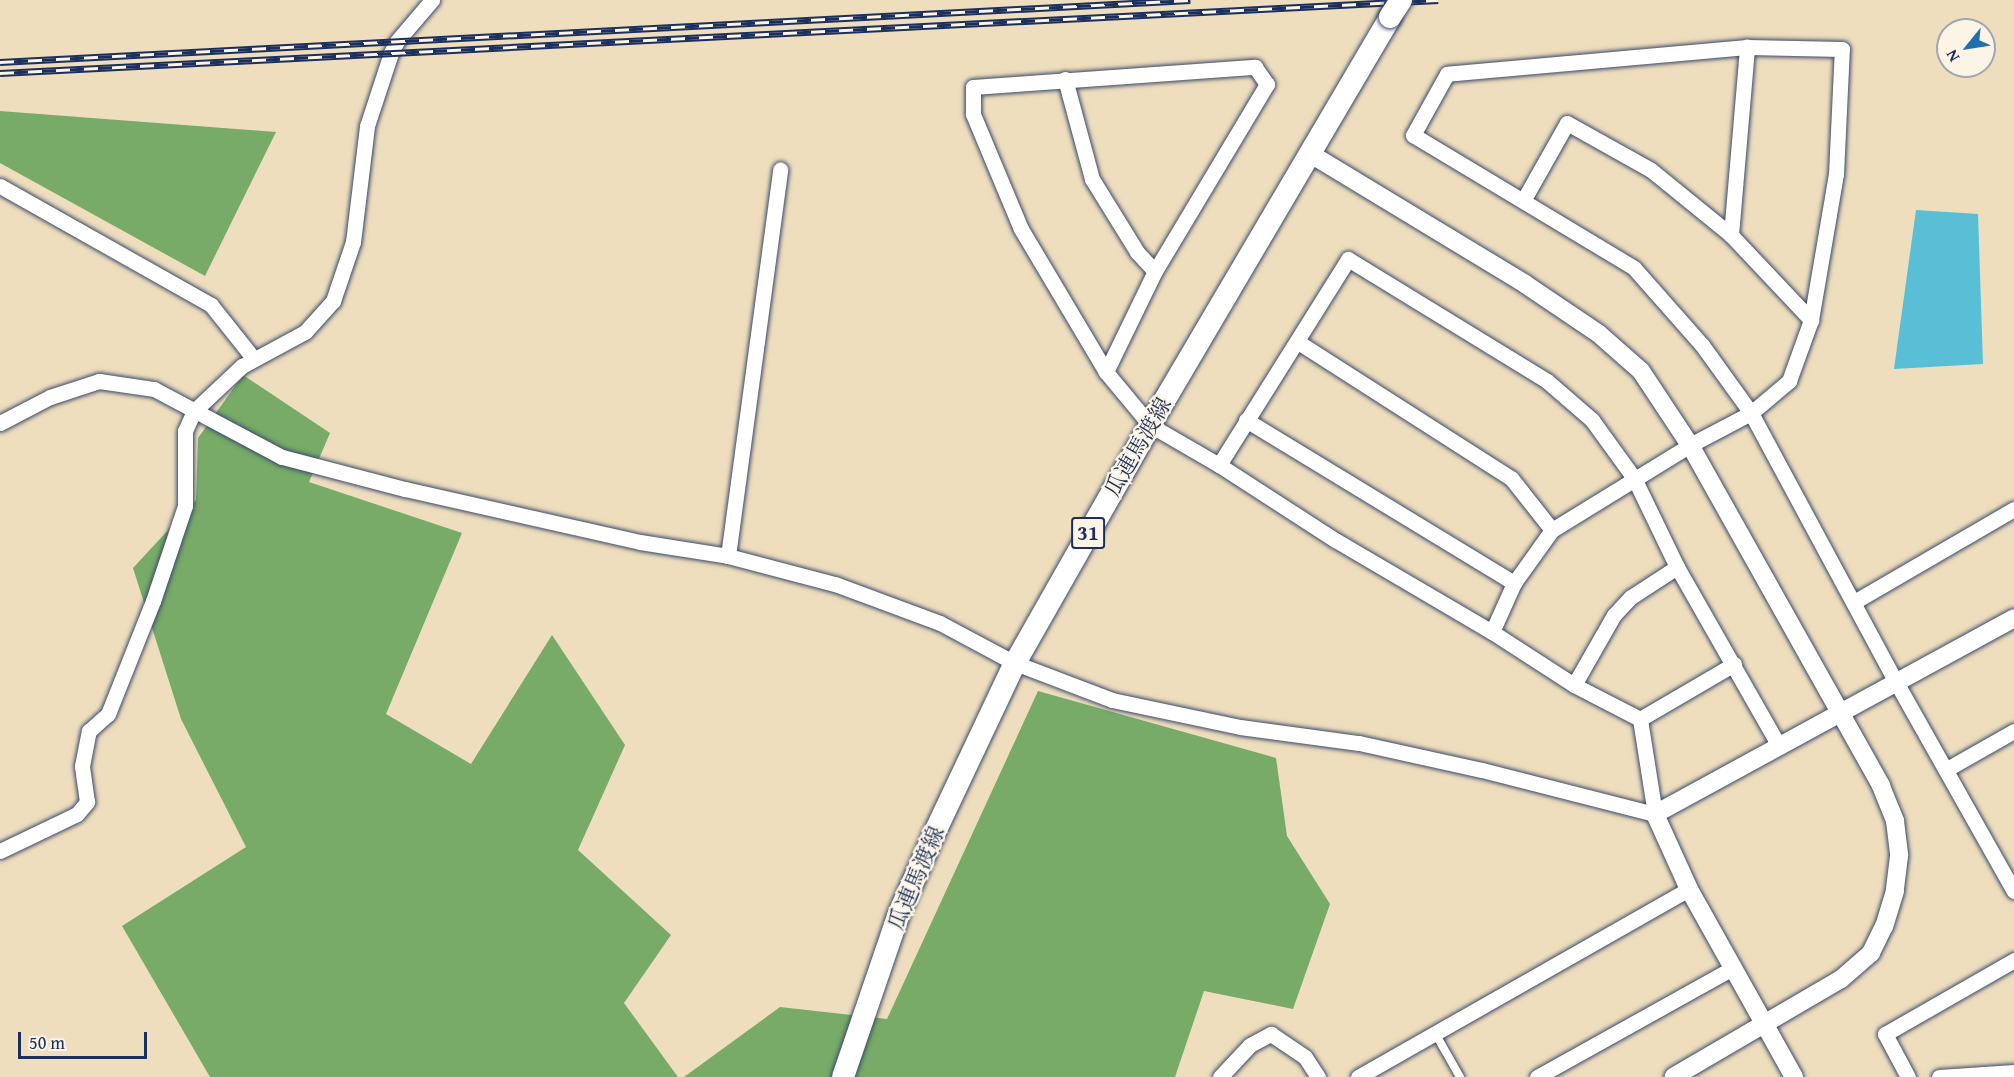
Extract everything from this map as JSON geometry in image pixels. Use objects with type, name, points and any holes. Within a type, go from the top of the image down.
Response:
[{"type":"main road","name":"瓜連馬渡線","points":[[843,1077],[898,916],[1015,663],[1150,425],[1396,9]]},
{"type":"street","points":[[0,851],[77,814],[87,802],[82,766],[89,731],[108,714],[153,601],[185,506],[185,431],[194,411],[242,366],[306,332],[333,301],[353,242],[367,126],[391,53],[397,41],[432,0]]},
{"type":"street","points":[[1731,235],[1747,47]]},
{"type":"street","points":[[1492,632],[1514,583],[1552,530],[1690,445],[1751,413],[1789,381],[1811,320],[1836,174],[1842,49],[1747,47],[1447,74],[1413,135],[1524,199],[1634,267],[1702,345],[1751,413],[1896,682],[2014,891]]},
{"type":"street","points":[[1106,372],[1155,271],[1266,84],[1255,67],[973,87],[973,114],[1021,229],[1106,372],[1150,425],[1219,465],[1335,540],[1492,632],[1574,685],[1640,719]]},
{"type":"street","points":[[1065,79],[1092,179],[1137,252],[1155,271]]},
{"type":"street","points":[[1524,199],[1567,123],[1651,170],[1731,235],[1811,320]]},
{"type":"street","points":[[1309,153],[1525,284],[1599,334],[1641,370],[1690,445],[1841,711],[1881,786],[1895,821],[1899,856],[1895,891],[1884,926],[1871,953],[1841,979],[1766,1025],[1673,1077]]},
{"type":"street","points":[[728,556],[780,169]]},
{"type":"street","points":[[0,186],[212,305],[254,359]]},
{"type":"street","points":[[1219,465],[1348,260],[1547,381],[1592,420],[1634,478],[1677,567],[1779,746]]},
{"type":"street","points":[[1298,342],[1511,478],[1552,530]]},
{"type":"street","points":[[0,423],[50,396],[99,381],[154,388],[282,457],[405,489],[618,537],[728,556],[856,591],[940,623],[1015,663],[1112,700],[1240,727],[1359,743],[1482,770],[1655,814],[2014,618]]},
{"type":"street","points":[[1246,420],[1514,583]]},
{"type":"street","points":[[1854,602],[2014,508]]},
{"type":"street","points":[[1574,685],[1614,615],[1631,597],[1677,567]]},
{"type":"street","points":[[1640,719],[1734,664]]},
{"type":"street","points":[[1640,719],[1655,814],[1689,889],[1794,1077]]},
{"type":"street","points":[[1947,769],[2014,731]]},
{"type":"street","points":[[1358,1077],[1689,889]]},
{"type":"street","points":[[1908,1077],[1885,1034],[2014,960]]},
{"type":"street","points":[[1537,1077],[1733,968]]},
{"type":"street","points":[[1220,1077],[1250,1045],[1271,1034],[1305,1057],[1318,1077]]},
{"type":"street","points":[[1939,1077],[2014,1072]]},
{"type":"lane","points":[[1435,1033],[1460,1077]]},
{"type":"green space","points":[[0,111],[276,132],[205,276],[0,163]]},
{"type":"green space","points":[[243,375],[330,433],[309,482],[462,533],[386,714],[471,764],[552,635],[625,745],[578,850],[671,935],[624,1003],[678,1077],[210,1077],[122,926],[246,847],[181,719],[133,568],[196,500],[198,438]]},
{"type":"green space","points":[[1038,691],[1276,758],[1287,836],[1330,904],[1293,1009],[1204,991],[1175,1077],[684,1077],[780,1007],[887,1019]]},
{"type":"water","points":[[1916,210],[1978,214],[1983,364],[1894,369]]},
{"type":"railway","points":[[0,62],[1190,0]]},
{"type":"railway","points":[[0,73],[1438,0]]}]
